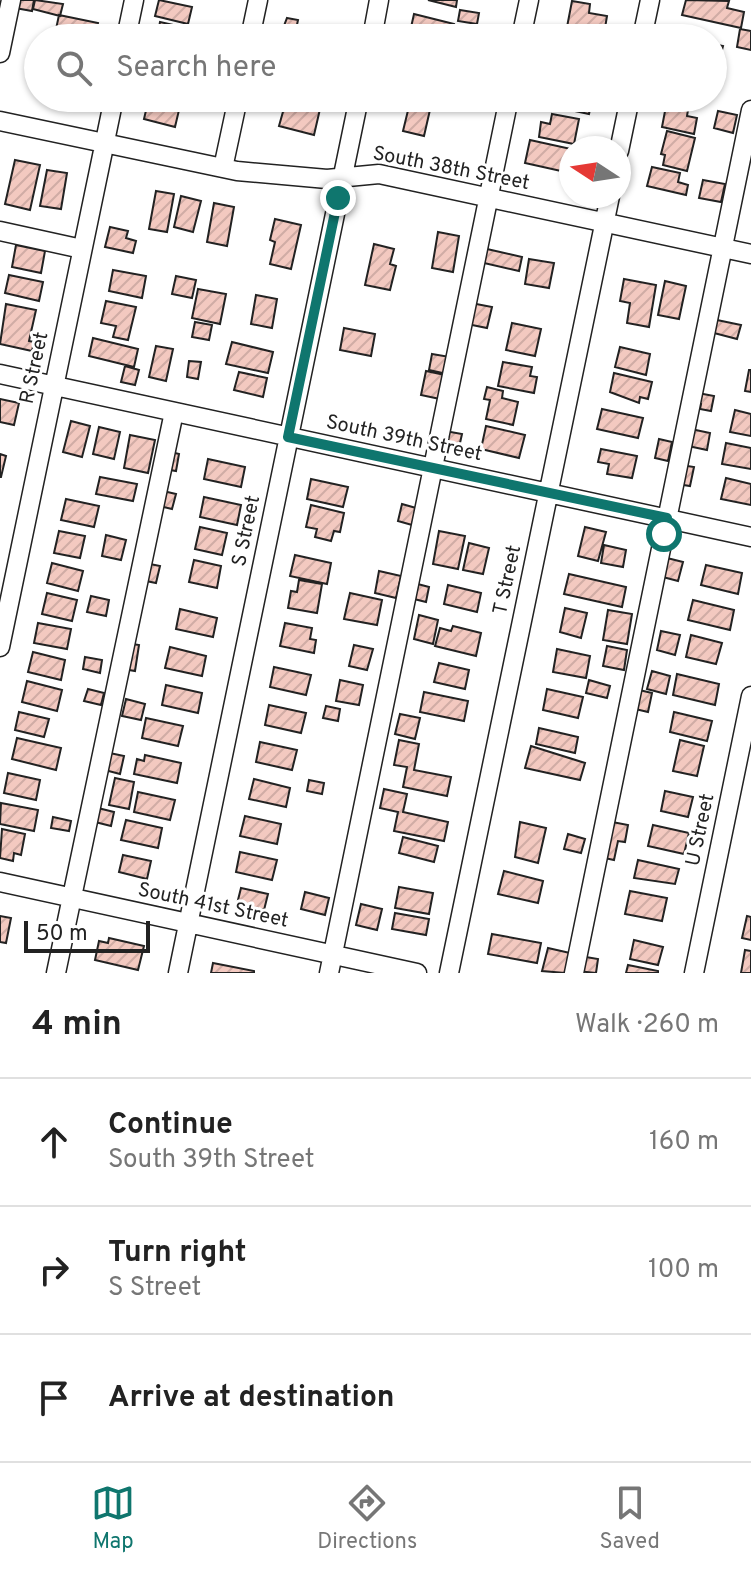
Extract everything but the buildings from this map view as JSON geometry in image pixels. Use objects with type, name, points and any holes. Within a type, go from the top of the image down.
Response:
[{"type":"street","points":[[0,53],[11,0]]},
{"type":"street","points":[[129,24],[134,0]]},
{"type":"street","points":[[253,24],[258,0]]},
{"type":"street","points":[[375,24],[379,0]]},
{"type":"street","points":[[524,24],[529,0]]},
{"type":"street","points":[[645,24],[650,0]]},
{"type":"street","points":[[574,973],[751,110]]},
{"type":"street","name":"R Street","points":[[0,647],[111,112]]},
{"type":"street","points":[[223,168],[235,112]]},
{"type":"street","name":"S Street","points":[[178,973],[356,112]]},
{"type":"street","points":[[331,964],[506,112]]},
{"type":"street","points":[[622,136],[627,112]]},
{"type":"street","name":"South 38th Street","points":[[0,121],[223,168],[327,179],[379,174],[751,254]]},
{"type":"street","name":"T Street","points":[[449,973],[607,208]]},
{"type":"street","points":[[0,231],[82,249]]},
{"type":"street","name":"South 39th Street","points":[[0,374],[751,537]]},
{"type":"street","points":[[56,973],[174,412]]},
{"type":"street","name":"U Street","points":[[694,973],[751,696]]},
{"type":"street","name":"South 41st Street","points":[[0,882],[189,923],[331,964],[417,973]]},
{"type":"route","points":[[338,198],[288,437],[667,518],[664,534]]}]
